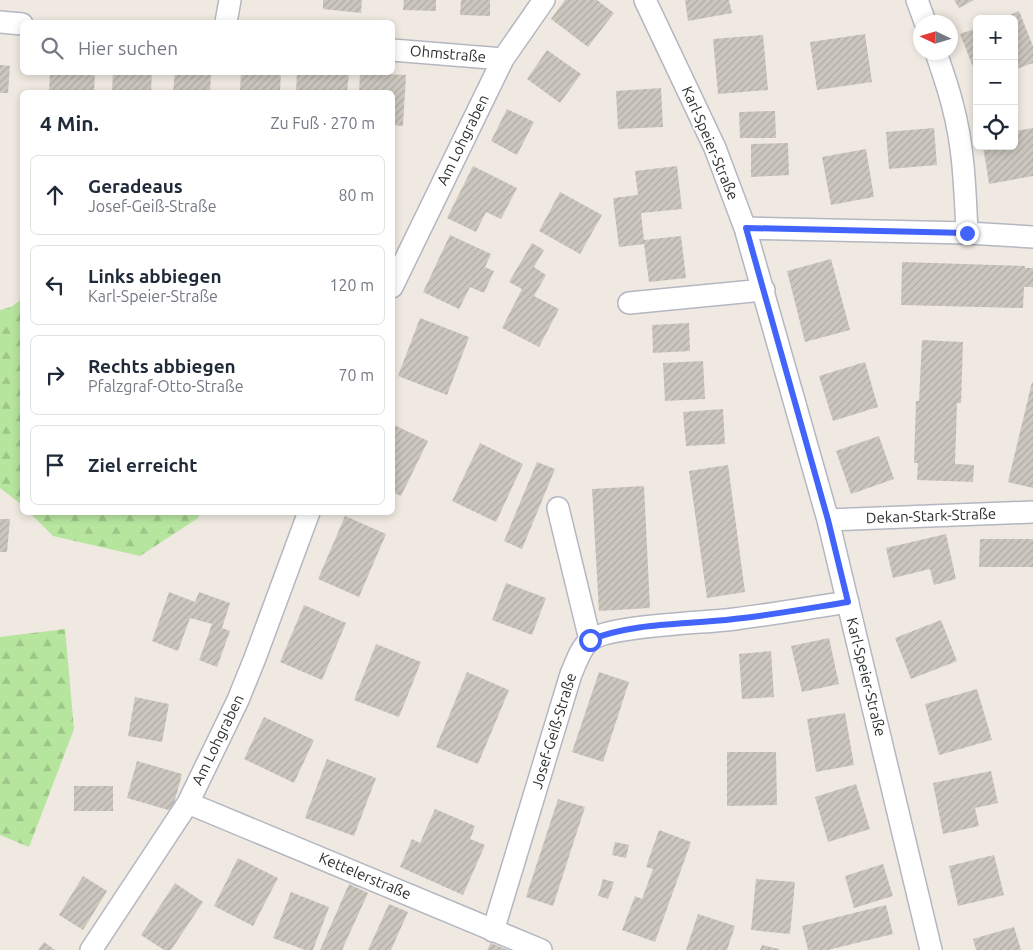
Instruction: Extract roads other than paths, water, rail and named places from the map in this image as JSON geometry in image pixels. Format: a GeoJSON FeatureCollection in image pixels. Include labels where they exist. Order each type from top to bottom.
{"type":"FeatureCollection","features":[{"type":"Feature","properties":{"kind":"street"},"geometry":{"type":"LineString","coordinates":[[226,20],[230,0]]}},
{"type":"Feature","properties":{"kind":"street","name":"Am Lohgraben"},"geometry":{"type":"LineString","coordinates":[[395,281],[503,58],[544,0]]}},
{"type":"Feature","properties":{"kind":"street","name":"Karl-Speier-Straße"},"geometry":{"type":"LineString","coordinates":[[645,0],[715,148],[746,228],[828,520],[931,950]]}},
{"type":"Feature","properties":{"kind":"street"},"geometry":{"type":"LineString","coordinates":[[917,0],[922,15]]}},
{"type":"Feature","properties":{"kind":"street"},"geometry":{"type":"LineString","coordinates":[[0,22],[20,24]]}},
{"type":"Feature","properties":{"kind":"street","name":"Ohmstraße"},"geometry":{"type":"LineString","coordinates":[[395,50],[503,58]]}},
{"type":"Feature","properties":{"kind":"street"},"geometry":{"type":"LineString","coordinates":[[939,60],[954,108],[960,144],[967,233]]}},
{"type":"Feature","properties":{"kind":"street"},"geometry":{"type":"LineString","coordinates":[[746,228],[967,233],[1033,238]]}},
{"type":"Feature","properties":{"kind":"street"},"geometry":{"type":"LineString","coordinates":[[629,303],[764,290]]}},
{"type":"Feature","properties":{"kind":"street"},"geometry":{"type":"LineString","coordinates":[[558,508],[590,640],[608,633],[632,629],[734,619],[848,602]]}},
{"type":"Feature","properties":{"kind":"street","name":"Dekan-Stark-Straße"},"geometry":{"type":"LineString","coordinates":[[828,520],[1033,512]]}},
{"type":"Feature","properties":{"kind":"street","name":"Am Lohgraben"},"geometry":{"type":"LineString","coordinates":[[91,950],[188,803],[238,700],[308,515]]}},
{"type":"Feature","properties":{"kind":"street","name":"Josef-Geiß-Straße"},"geometry":{"type":"LineString","coordinates":[[493,931],[571,674],[578,657],[590,640]]}},
{"type":"Feature","properties":{"kind":"street","name":"Kettelerstraße"},"geometry":{"type":"LineString","coordinates":[[188,803],[541,950]]}}]}
